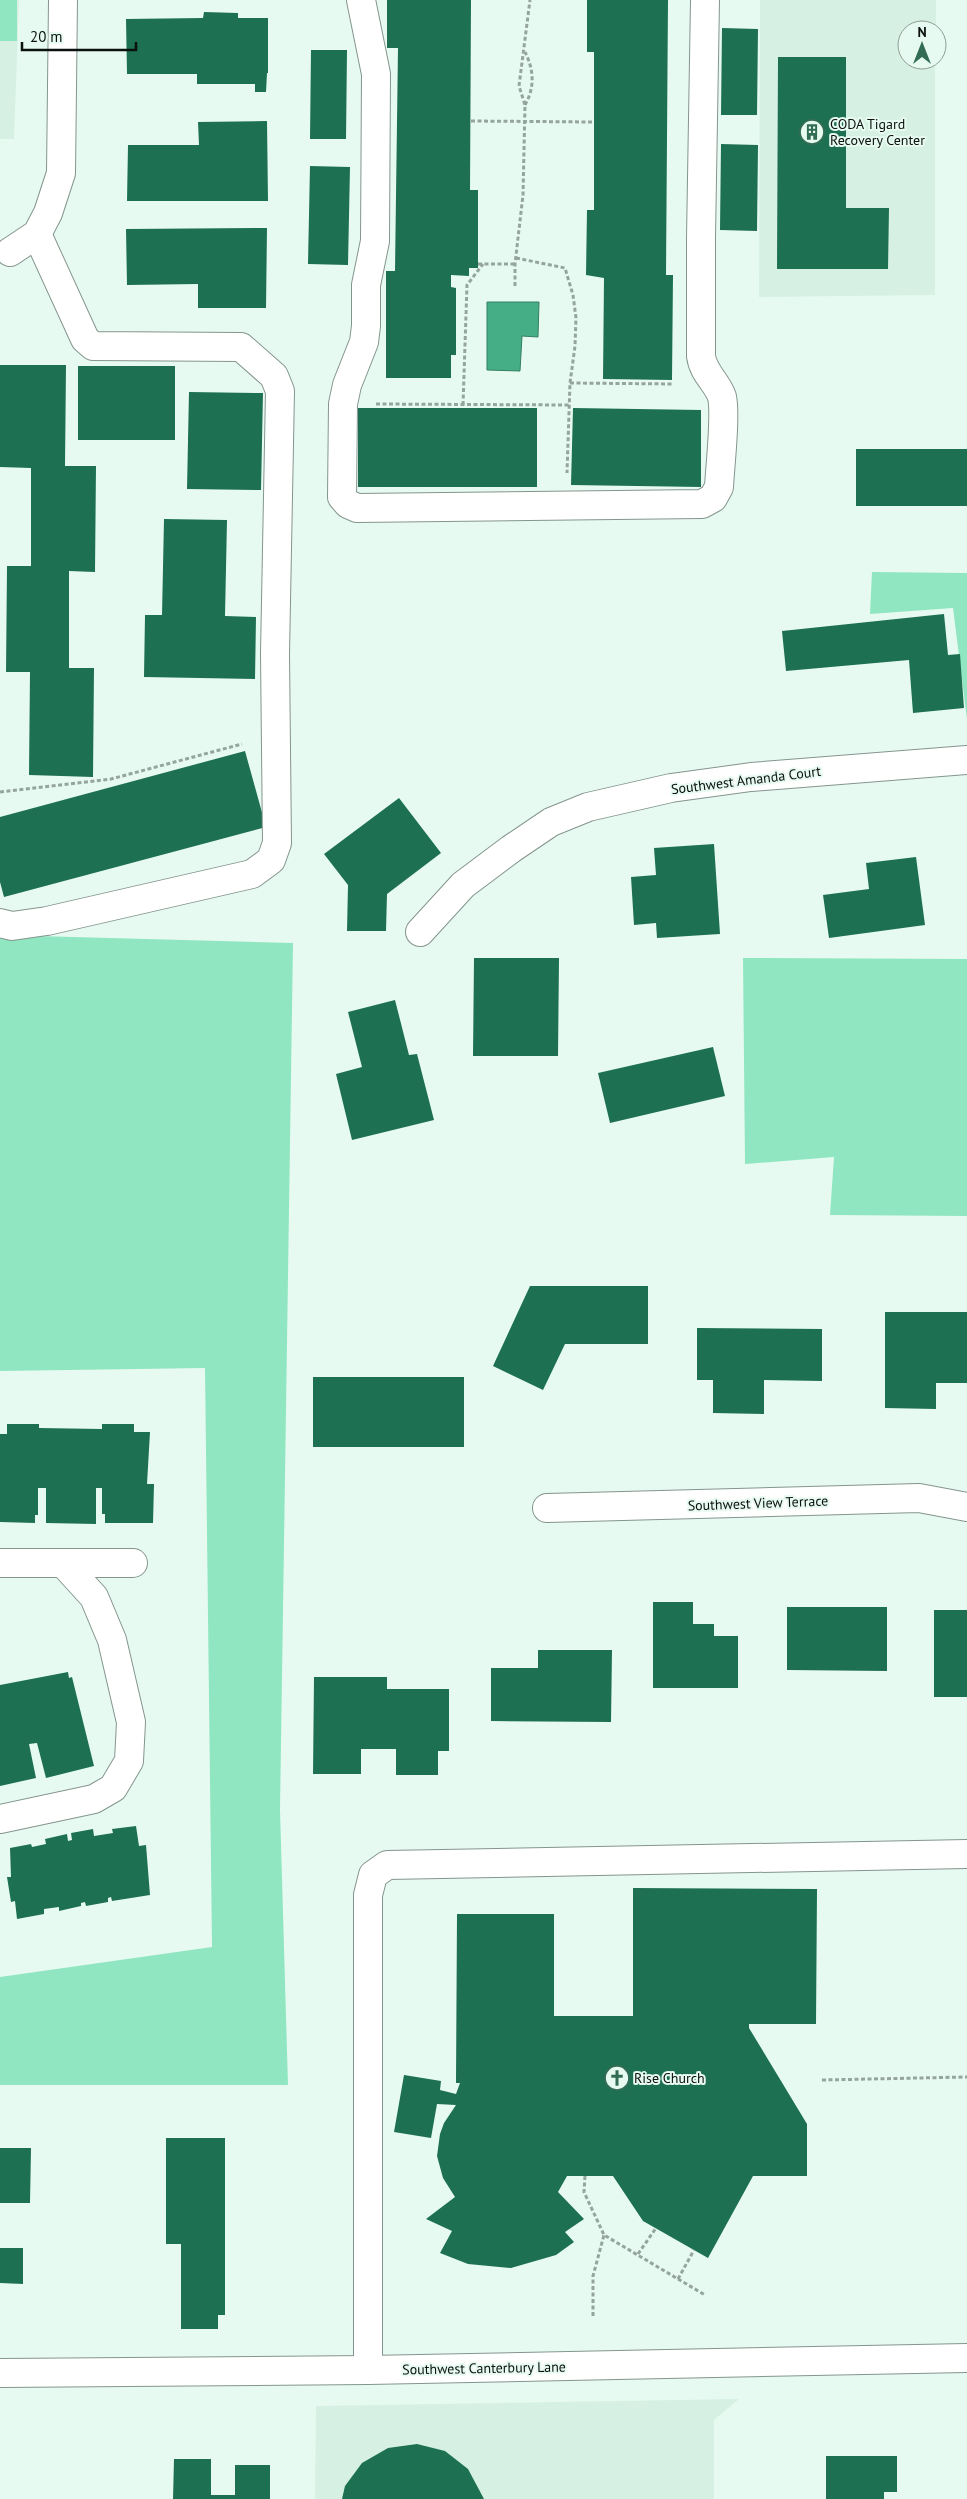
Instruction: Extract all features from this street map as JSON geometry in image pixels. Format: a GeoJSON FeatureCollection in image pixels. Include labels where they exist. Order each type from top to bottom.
{"type":"FeatureCollection","features":[{"type":"Feature","properties":{"kind":"street"},"geometry":{"type":"LineString","coordinates":[[10,252],[37,234],[48,213],[61,173],[64,0]]}},
{"type":"Feature","properties":{"kind":"street"},"geometry":{"type":"LineString","coordinates":[[361,0],[376,74],[375,241],[366,284],[364,342],[347,385],[343,404],[342,497],[348,504],[357,508],[702,504],[713,498],[719,487],[723,405],[722,398],[702,366],[701,356],[705,0]]}},
{"type":"Feature","properties":{"kind":"street"},"geometry":{"type":"LineString","coordinates":[[0,923],[12,926],[47,921],[252,874],[271,860],[277,843],[275,654],[280,391],[274,376],[240,348],[92,346],[85,339],[37,234]]}},
{"type":"Feature","properties":{"kind":"street","name":"Southwest Amanda Court"},"geometry":{"type":"LineString","coordinates":[[420,932],[464,885],[511,849],[551,822],[588,808],[671,788],[751,777],[967,760]]}},
{"type":"Feature","properties":{"kind":"street","name":"Southwest View Terrace"},"geometry":{"type":"LineString","coordinates":[[547,1508],[919,1498],[967,1507]]}},
{"type":"Feature","properties":{"kind":"street"},"geometry":{"type":"LineString","coordinates":[[0,1563],[133,1563]]}},
{"type":"Feature","properties":{"kind":"street"},"geometry":{"type":"LineString","coordinates":[[0,1819],[94,1799],[113,1788],[129,1761],[131,1722],[112,1640],[94,1597],[63,1563]]}},
{"type":"Feature","properties":{"kind":"street"},"geometry":{"type":"LineString","coordinates":[[368,2370],[368,1895],[373,1875],[387,1865],[967,1854]]}},
{"type":"Feature","properties":{"kind":"street","name":"Southwest Canterbury Lane"},"geometry":{"type":"LineString","coordinates":[[0,2373],[368,2370],[967,2358]]}},
{"type":"Feature","properties":{"kind":"path"},"geometry":{"type":"LineString","coordinates":[[515,286],[515,264],[523,195],[525,122],[525,104],[519,86],[525,51],[530,0]]}},
{"type":"Feature","properties":{"kind":"path"},"geometry":{"type":"LineString","coordinates":[[525,51],[533,72],[531,94],[525,104]]}},
{"type":"Feature","properties":{"kind":"path"},"geometry":{"type":"LineString","coordinates":[[471,121],[594,122]]}},
{"type":"Feature","properties":{"kind":"path"},"geometry":{"type":"LineString","coordinates":[[516,258],[565,268],[573,295],[576,318],[575,346],[570,383],[565,506]]}},
{"type":"Feature","properties":{"kind":"path"},"geometry":{"type":"LineString","coordinates":[[478,264],[515,264]]}},
{"type":"Feature","properties":{"kind":"path"},"geometry":{"type":"LineString","coordinates":[[463,405],[467,285],[483,264]]}},
{"type":"Feature","properties":{"kind":"path"},"geometry":{"type":"LineString","coordinates":[[570,383],[714,384]]}},
{"type":"Feature","properties":{"kind":"path"},"geometry":{"type":"LineString","coordinates":[[343,404],[569,405]]}},
{"type":"Feature","properties":{"kind":"path"},"geometry":{"type":"LineString","coordinates":[[0,792],[111,778],[276,736]]}},
{"type":"Feature","properties":{"kind":"path"},"geometry":{"type":"LineString","coordinates":[[822,2080],[967,2077]]}},
{"type":"Feature","properties":{"kind":"path"},"geometry":{"type":"LineString","coordinates":[[585,2176],[584,2192],[604,2235],[705,2295]]}},
{"type":"Feature","properties":{"kind":"path"},"geometry":{"type":"LineString","coordinates":[[638,2254],[656,2228]]}},
{"type":"Feature","properties":{"kind":"path"},"geometry":{"type":"LineString","coordinates":[[593,2316],[593,2276],[604,2235]]}},
{"type":"Feature","properties":{"kind":"path"},"geometry":{"type":"LineString","coordinates":[[678,2279],[694,2250]]}},
{"type":"Feature","properties":{"kind":"shaded area"},"geometry":{"type":"Polygon","coordinates":[[[0,0],[19,0],[14,139],[0,139],[0,0]]]}},
{"type":"Feature","properties":{"kind":"shaded area"},"geometry":{"type":"Polygon","coordinates":[[[0,0],[17,0],[17,41],[0,41],[0,0]]]}},
{"type":"Feature","properties":{"kind":"shaded area"},"geometry":{"type":"Polygon","coordinates":[[[760,0],[936,0],[936,20],[897,20],[897,70],[935,70],[935,295],[759,297],[760,0]]]}},
{"type":"Feature","properties":{"kind":"shaded area"},"geometry":{"type":"Polygon","coordinates":[[[487,302],[539,302],[538,337],[522,336],[520,371],[487,370],[487,302]]]}},
{"type":"Feature","properties":{"kind":"shaded area"},"geometry":{"type":"Polygon","coordinates":[[[872,572],[967,573],[967,719],[953,608],[870,614],[872,572]]]}},
{"type":"Feature","properties":{"kind":"shaded area"},"geometry":{"type":"Polygon","coordinates":[[[0,935],[293,943],[280,1810],[288,2085],[0,2085],[0,1977],[212,1947],[205,1368],[0,1371],[0,935]]]}},
{"type":"Feature","properties":{"kind":"shaded area"},"geometry":{"type":"Polygon","coordinates":[[[743,958],[967,959],[967,1216],[830,1215],[834,1157],[745,1164],[743,958]]]}},
{"type":"Feature","properties":{"kind":"shaded area"},"geometry":{"type":"Polygon","coordinates":[[[739,2399],[714,2420],[714,2499],[315,2499],[316,2406],[739,2399]]]}},
{"type":"Feature","properties":{"kind":"building"},"geometry":{"type":"Polygon","coordinates":[[[387,0],[471,0],[470,190],[478,190],[478,268],[469,268],[469,276],[451,275],[451,287],[456,288],[456,355],[451,355],[451,378],[386,378],[386,271],[395,271],[398,48],[387,48],[387,0]]]}},
{"type":"Feature","properties":{"kind":"building"},"geometry":{"type":"Polygon","coordinates":[[[587,0],[668,0],[666,275],[673,275],[672,380],[603,379],[604,278],[586,275],[587,210],[594,210],[594,52],[587,52],[587,0]]]}},
{"type":"Feature","properties":{"kind":"building"},"geometry":{"type":"Polygon","coordinates":[[[204,12],[238,13],[238,18],[268,18],[266,92],[255,92],[255,84],[197,84],[197,74],[127,74],[126,19],[203,18],[204,12]]]}},
{"type":"Feature","properties":{"kind":"building"},"geometry":{"type":"Polygon","coordinates":[[[722,28],[758,29],[757,115],[721,115],[722,28]]]}},
{"type":"Feature","properties":{"kind":"building"},"geometry":{"type":"Polygon","coordinates":[[[311,50],[347,50],[346,139],[310,139],[311,50]]]}},
{"type":"Feature","properties":{"kind":"building","name":"CODA Tigard Recovery Center"},"geometry":{"type":"Polygon","coordinates":[[[778,57],[846,57],[846,208],[889,208],[888,269],[777,269],[778,57]]]}},
{"type":"Feature","properties":{"kind":"building"},"geometry":{"type":"Polygon","coordinates":[[[267,121],[268,201],[127,201],[128,145],[199,145],[198,122],[267,121]]]}},
{"type":"Feature","properties":{"kind":"building"},"geometry":{"type":"Polygon","coordinates":[[[721,144],[758,145],[757,231],[720,230],[721,144]]]}},
{"type":"Feature","properties":{"kind":"building"},"geometry":{"type":"Polygon","coordinates":[[[310,166],[350,167],[348,265],[308,264],[310,166]]]}},
{"type":"Feature","properties":{"kind":"building"},"geometry":{"type":"Polygon","coordinates":[[[267,228],[266,308],[198,308],[198,284],[127,285],[126,229],[267,228]]]}},
{"type":"Feature","properties":{"kind":"building"},"geometry":{"type":"Polygon","coordinates":[[[0,365],[66,365],[65,466],[96,466],[95,572],[69,571],[69,668],[94,668],[93,777],[29,775],[30,672],[6,672],[7,566],[31,566],[31,468],[0,467],[0,365]]]}},
{"type":"Feature","properties":{"kind":"building"},"geometry":{"type":"Polygon","coordinates":[[[78,366],[175,366],[175,440],[78,440],[78,366]]]}},
{"type":"Feature","properties":{"kind":"building"},"geometry":{"type":"Polygon","coordinates":[[[189,392],[263,393],[261,490],[187,489],[189,392]]]}},
{"type":"Feature","properties":{"kind":"building"},"geometry":{"type":"Polygon","coordinates":[[[358,408],[537,408],[537,487],[358,487],[358,408]]]}},
{"type":"Feature","properties":{"kind":"building"},"geometry":{"type":"Polygon","coordinates":[[[573,408],[701,410],[701,487],[571,485],[573,408]]]}},
{"type":"Feature","properties":{"kind":"building"},"geometry":{"type":"Polygon","coordinates":[[[856,449],[967,449],[967,506],[856,506],[856,449]]]}},
{"type":"Feature","properties":{"kind":"building"},"geometry":{"type":"Polygon","coordinates":[[[164,519],[227,520],[225,616],[256,617],[255,679],[144,677],[145,615],[162,615],[164,519]]]}},
{"type":"Feature","properties":{"kind":"building"},"geometry":{"type":"Polygon","coordinates":[[[944,614],[948,655],[960,654],[964,708],[913,713],[909,660],[786,671],[782,631],[944,614]]]}},
{"type":"Feature","properties":{"kind":"building"},"geometry":{"type":"Polygon","coordinates":[[[245,751],[266,827],[4,897],[0,882],[0,817],[245,751]]]}},
{"type":"Feature","properties":{"kind":"building"},"geometry":{"type":"Polygon","coordinates":[[[399,798],[441,853],[387,894],[386,931],[347,931],[348,885],[324,854],[399,798]]]}},
{"type":"Feature","properties":{"kind":"building"},"geometry":{"type":"Polygon","coordinates":[[[714,844],[720,934],[657,938],[656,923],[634,925],[631,877],[656,875],[654,848],[714,844]]]}},
{"type":"Feature","properties":{"kind":"building"},"geometry":{"type":"Polygon","coordinates":[[[916,857],[925,925],[829,938],[823,895],[869,889],[866,863],[916,857]]]}},
{"type":"Feature","properties":{"kind":"building"},"geometry":{"type":"Polygon","coordinates":[[[474,958],[559,958],[558,1056],[473,1056],[474,958]]]}},
{"type":"Feature","properties":{"kind":"building"},"geometry":{"type":"Polygon","coordinates":[[[395,1000],[409,1055],[417,1054],[434,1120],[352,1140],[336,1074],[362,1067],[348,1012],[395,1000]]]}},
{"type":"Feature","properties":{"kind":"building"},"geometry":{"type":"Polygon","coordinates":[[[713,1047],[725,1096],[610,1123],[598,1073],[713,1047]]]}},
{"type":"Feature","properties":{"kind":"building"},"geometry":{"type":"Polygon","coordinates":[[[530,1286],[648,1286],[648,1344],[565,1344],[543,1390],[493,1366],[530,1286]]]}},
{"type":"Feature","properties":{"kind":"building"},"geometry":{"type":"Polygon","coordinates":[[[885,1312],[967,1312],[967,1383],[936,1383],[936,1409],[885,1408],[885,1312]]]}},
{"type":"Feature","properties":{"kind":"building"},"geometry":{"type":"Polygon","coordinates":[[[697,1328],[822,1329],[822,1381],[764,1380],[764,1414],[713,1413],[713,1380],[697,1380],[697,1328]]]}},
{"type":"Feature","properties":{"kind":"building"},"geometry":{"type":"Polygon","coordinates":[[[313,1377],[464,1377],[464,1447],[313,1447],[313,1377]]]}},
{"type":"Feature","properties":{"kind":"building"},"geometry":{"type":"Polygon","coordinates":[[[7,1424],[39,1424],[39,1428],[102,1429],[102,1424],[134,1424],[134,1432],[150,1432],[147,1484],[154,1484],[153,1523],[105,1523],[105,1514],[102,1514],[102,1488],[96,1488],[96,1524],[46,1523],[46,1488],[38,1488],[38,1515],[35,1515],[35,1523],[0,1522],[0,1434],[7,1434],[7,1424]]]}},
{"type":"Feature","properties":{"kind":"building"},"geometry":{"type":"Polygon","coordinates":[[[653,1602],[693,1602],[693,1624],[714,1624],[714,1636],[738,1636],[738,1688],[653,1688],[653,1602]]]}},
{"type":"Feature","properties":{"kind":"building"},"geometry":{"type":"Polygon","coordinates":[[[787,1607],[887,1607],[887,1671],[787,1670],[787,1607]]]}},
{"type":"Feature","properties":{"kind":"building"},"geometry":{"type":"Polygon","coordinates":[[[934,1610],[967,1610],[967,1697],[934,1697],[934,1610]]]}},
{"type":"Feature","properties":{"kind":"building"},"geometry":{"type":"Polygon","coordinates":[[[538,1650],[612,1650],[611,1722],[491,1721],[491,1668],[538,1668],[538,1650]]]}},
{"type":"Feature","properties":{"kind":"building"},"geometry":{"type":"Polygon","coordinates":[[[68,1672],[69,1678],[72,1677],[94,1766],[46,1778],[37,1743],[29,1744],[36,1778],[0,1786],[0,1685],[68,1672]]]}},
{"type":"Feature","properties":{"kind":"building"},"geometry":{"type":"Polygon","coordinates":[[[314,1677],[387,1677],[387,1689],[449,1689],[449,1751],[438,1751],[438,1775],[396,1775],[396,1749],[361,1749],[361,1774],[313,1774],[314,1677]]]}},
{"type":"Feature","properties":{"kind":"building"},"geometry":{"type":"Polygon","coordinates":[[[136,1826],[139,1846],[146,1845],[150,1895],[112,1901],[111,1897],[108,1898],[108,1902],[86,1906],[85,1902],[81,1903],[81,1906],[59,1911],[59,1907],[44,1909],[44,1914],[17,1919],[15,1901],[11,1902],[7,1877],[11,1877],[10,1848],[31,1844],[32,1847],[46,1844],[45,1839],[67,1834],[68,1841],[72,1840],[71,1833],[93,1829],[94,1836],[113,1833],[112,1829],[136,1826]]]}},
{"type":"Feature","properties":{"kind":"building","name":"Rise Church"},"geometry":{"type":"Polygon","coordinates":[[[633,1888],[817,1889],[816,2024],[749,2024],[749,2028],[807,2124],[807,2176],[753,2176],[708,2258],[643,2221],[613,2176],[567,2176],[558,2192],[584,2219],[565,2232],[574,2242],[556,2255],[511,2268],[468,2264],[440,2253],[452,2231],[426,2219],[455,2197],[443,2178],[437,2156],[440,2134],[444,2123],[456,2105],[437,2104],[431,2138],[394,2132],[404,2075],[441,2081],[440,2090],[456,2094],[460,2083],[456,2083],[457,1914],[554,1914],[554,2016],[633,2016],[633,1888]]]}},
{"type":"Feature","properties":{"kind":"building"},"geometry":{"type":"Polygon","coordinates":[[[166,2138],[225,2138],[225,2315],[218,2315],[218,2329],[181,2329],[181,2244],[166,2244],[166,2138]]]}},
{"type":"Feature","properties":{"kind":"building"},"geometry":{"type":"Polygon","coordinates":[[[0,2148],[31,2148],[30,2203],[0,2203],[0,2148]]]}},
{"type":"Feature","properties":{"kind":"building"},"geometry":{"type":"Polygon","coordinates":[[[0,2248],[23,2248],[23,2284],[0,2283],[0,2248]]]}},
{"type":"Feature","properties":{"kind":"building"},"geometry":{"type":"Polygon","coordinates":[[[417,2444],[445,2451],[468,2469],[484,2499],[342,2499],[345,2486],[362,2463],[388,2448],[417,2444]]]}},
{"type":"Feature","properties":{"kind":"building"},"geometry":{"type":"Polygon","coordinates":[[[826,2456],[897,2456],[897,2492],[884,2492],[884,2499],[826,2499],[826,2456]]]}},
{"type":"Feature","properties":{"kind":"building"},"geometry":{"type":"Polygon","coordinates":[[[174,2459],[211,2459],[211,2495],[235,2495],[235,2465],[270,2465],[270,2499],[173,2499],[174,2459]]]}},
{"type":"Feature","properties":{"kind":"place","name":"CODA Tigard Recovery Center"},"geometry":{"type":"Point","coordinates":[812,132]}},
{"type":"Feature","properties":{"kind":"place","name":"Rise Church"},"geometry":{"type":"Point","coordinates":[617,2078]}}]}
